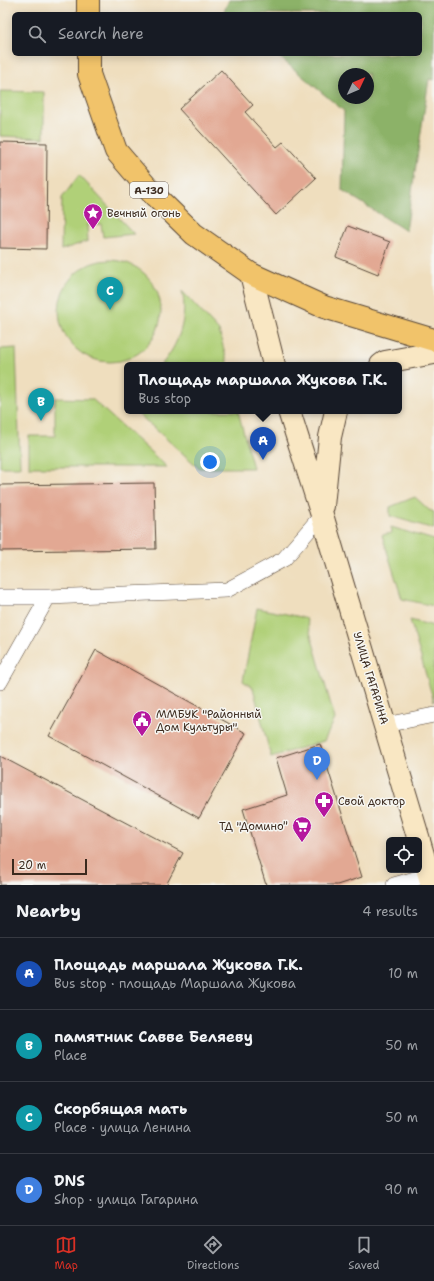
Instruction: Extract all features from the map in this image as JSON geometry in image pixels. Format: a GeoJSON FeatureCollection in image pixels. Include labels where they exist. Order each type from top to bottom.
{"type":"FeatureCollection","features":[{"type":"Feature","properties":{"kind":"main road"},"geometry":{"type":"LineString","coordinates":[[88,0],[88,12]]}},
{"type":"Feature","properties":{"kind":"main road","name":"А-130"},"geometry":{"type":"LineString","coordinates":[[89,56],[89,74],[116,151],[152,193],[194,234],[251,274],[324,307],[434,340]]}},
{"type":"Feature","properties":{"kind":"main road"},"geometry":{"type":"LineString","coordinates":[[251,274],[273,362]]}},
{"type":"Feature","properties":{"kind":"main road"},"geometry":{"type":"LineString","coordinates":[[385,362],[434,352]]}},
{"type":"Feature","properties":{"kind":"main road","name":"УЛИЦА ГАГАРИНА"},"geometry":{"type":"LineString","coordinates":[[290,414],[418,837]]}},
{"type":"Feature","properties":{"kind":"main road"},"geometry":{"type":"LineString","coordinates":[[322,516],[330,437],[335,414]]}},
{"type":"Feature","properties":{"kind":"main road","name":"УЛИЦА ГАГАРИНА"},"geometry":{"type":"LineString","coordinates":[[422,852],[430,880]]}},
{"type":"Feature","properties":{"kind":"lane"},"geometry":{"type":"LineString","coordinates":[[0,598],[227,590],[284,559],[322,516]]}},
{"type":"Feature","properties":{"kind":"lane"},"geometry":{"type":"LineString","coordinates":[[0,682],[48,597]]}},
{"type":"Feature","properties":{"kind":"lane"},"geometry":{"type":"LineString","coordinates":[[385,725],[434,715]]}},
{"type":"Feature","properties":{"kind":"lane"},"geometry":{"type":"LineString","coordinates":[[394,885],[430,880]]}},
{"type":"Feature","properties":{"kind":"green space"},"geometry":{"type":"Polygon","coordinates":[[[229,0],[434,0],[434,80],[429,79],[406,231],[342,190],[344,111],[278,56],[422,56],[422,12],[224,12],[229,0]]]}},
{"type":"Feature","properties":{"kind":"green space"},"geometry":{"type":"Polygon","coordinates":[[[0,91],[44,92],[44,138],[0,136],[0,91]]]}},
{"type":"Feature","properties":{"kind":"green space"},"geometry":{"type":"Polygon","coordinates":[[[79,175],[134,234],[103,237],[101,224],[87,225],[88,241],[61,250],[62,198],[79,175]]]}},
{"type":"Feature","properties":{"kind":"green space"},"geometry":{"type":"Polygon","coordinates":[[[110,260],[129,264],[146,275],[157,292],[161,311],[157,330],[146,347],[129,358],[110,362],[91,358],[74,347],[63,330],[59,311],[63,292],[74,275],[91,264],[110,260]]]}},
{"type":"Feature","properties":{"kind":"green space"},"geometry":{"type":"Polygon","coordinates":[[[182,291],[219,331],[227,362],[163,362],[173,349],[177,340],[183,321],[184,301],[182,291]]]}},
{"type":"Feature","properties":{"kind":"green space"},"geometry":{"type":"Polygon","coordinates":[[[16,348],[20,467],[0,467],[0,349],[16,348]]]}},
{"type":"Feature","properties":{"kind":"green space"},"geometry":{"type":"Polygon","coordinates":[[[55,398],[92,399],[167,467],[29,467],[29,436],[55,436],[55,398]]]}},
{"type":"Feature","properties":{"kind":"green space"},"geometry":{"type":"Polygon","coordinates":[[[138,414],[239,414],[253,468],[199,468],[138,414]]]}},
{"type":"Feature","properties":{"kind":"green space"},"geometry":{"type":"Polygon","coordinates":[[[415,497],[429,510],[434,512],[434,529],[390,516],[390,507],[415,497]]]}},
{"type":"Feature","properties":{"kind":"green space"},"geometry":{"type":"Polygon","coordinates":[[[391,527],[434,540],[434,606],[402,599],[382,535],[392,533],[391,527]]]}},
{"type":"Feature","properties":{"kind":"green space"},"geometry":{"type":"Polygon","coordinates":[[[257,608],[306,618],[335,719],[324,741],[271,757],[253,688],[243,681],[257,608]]]}},
{"type":"Feature","properties":{"kind":"green space"},"geometry":{"type":"Polygon","coordinates":[[[410,620],[434,626],[434,702],[410,620]]]}},
{"type":"Feature","properties":{"kind":"building"},"geometry":{"type":"Polygon","coordinates":[[[221,70],[253,105],[245,112],[277,147],[283,142],[316,178],[276,215],[179,109],[221,70]]]}},
{"type":"Feature","properties":{"kind":"building"},"geometry":{"type":"Polygon","coordinates":[[[0,142],[47,143],[46,249],[0,248],[0,142]]]}},
{"type":"Feature","properties":{"kind":"building"},"geometry":{"type":"Polygon","coordinates":[[[348,226],[390,242],[378,274],[336,257],[348,226]]]}},
{"type":"Feature","properties":{"kind":"building"},"geometry":{"type":"Polygon","coordinates":[[[154,483],[156,549],[0,551],[0,485],[154,483]]]}},
{"type":"Feature","properties":{"kind":"building"},"geometry":{"type":"Polygon","coordinates":[[[96,650],[246,733],[199,818],[49,736],[96,650]]]}},
{"type":"Feature","properties":{"kind":"building","name":"ТД \"Домино\""},"geometry":{"type":"Polygon","coordinates":[[[320,744],[362,877],[337,885],[266,885],[243,809],[287,795],[276,758],[320,744]]]}},
{"type":"Feature","properties":{"kind":"building"},"geometry":{"type":"Polygon","coordinates":[[[0,756],[183,853],[166,885],[0,885],[0,756]]]}},
{"type":"Feature","properties":{"kind":"place","name":"Вечный огонь"},"geometry":{"type":"Point","coordinates":[93,230]}},
{"type":"Feature","properties":{"kind":"place","name":"Скорбящая мать"},"geometry":{"type":"Point","coordinates":[110,310]}},
{"type":"Feature","properties":{"kind":"place","name":"памятник Савве Беляеву"},"geometry":{"type":"Point","coordinates":[41,421]}},
{"type":"Feature","properties":{"kind":"place","name":"Площадь маршала Жукова Г.К."},"geometry":{"type":"Point","coordinates":[263,460]}},
{"type":"Feature","properties":{"kind":"place","name":"ММБУК \"Районный Дом Культуры\""},"geometry":{"type":"Point","coordinates":[142,737]}},
{"type":"Feature","properties":{"kind":"place","name":"DNS"},"geometry":{"type":"Point","coordinates":[317,780]}},
{"type":"Feature","properties":{"kind":"place","name":"Свой доктор"},"geometry":{"type":"Point","coordinates":[324,818]}},
{"type":"Feature","properties":{"kind":"place","name":"ТД \"Домино\""},"geometry":{"type":"Point","coordinates":[302,843]}}]}
